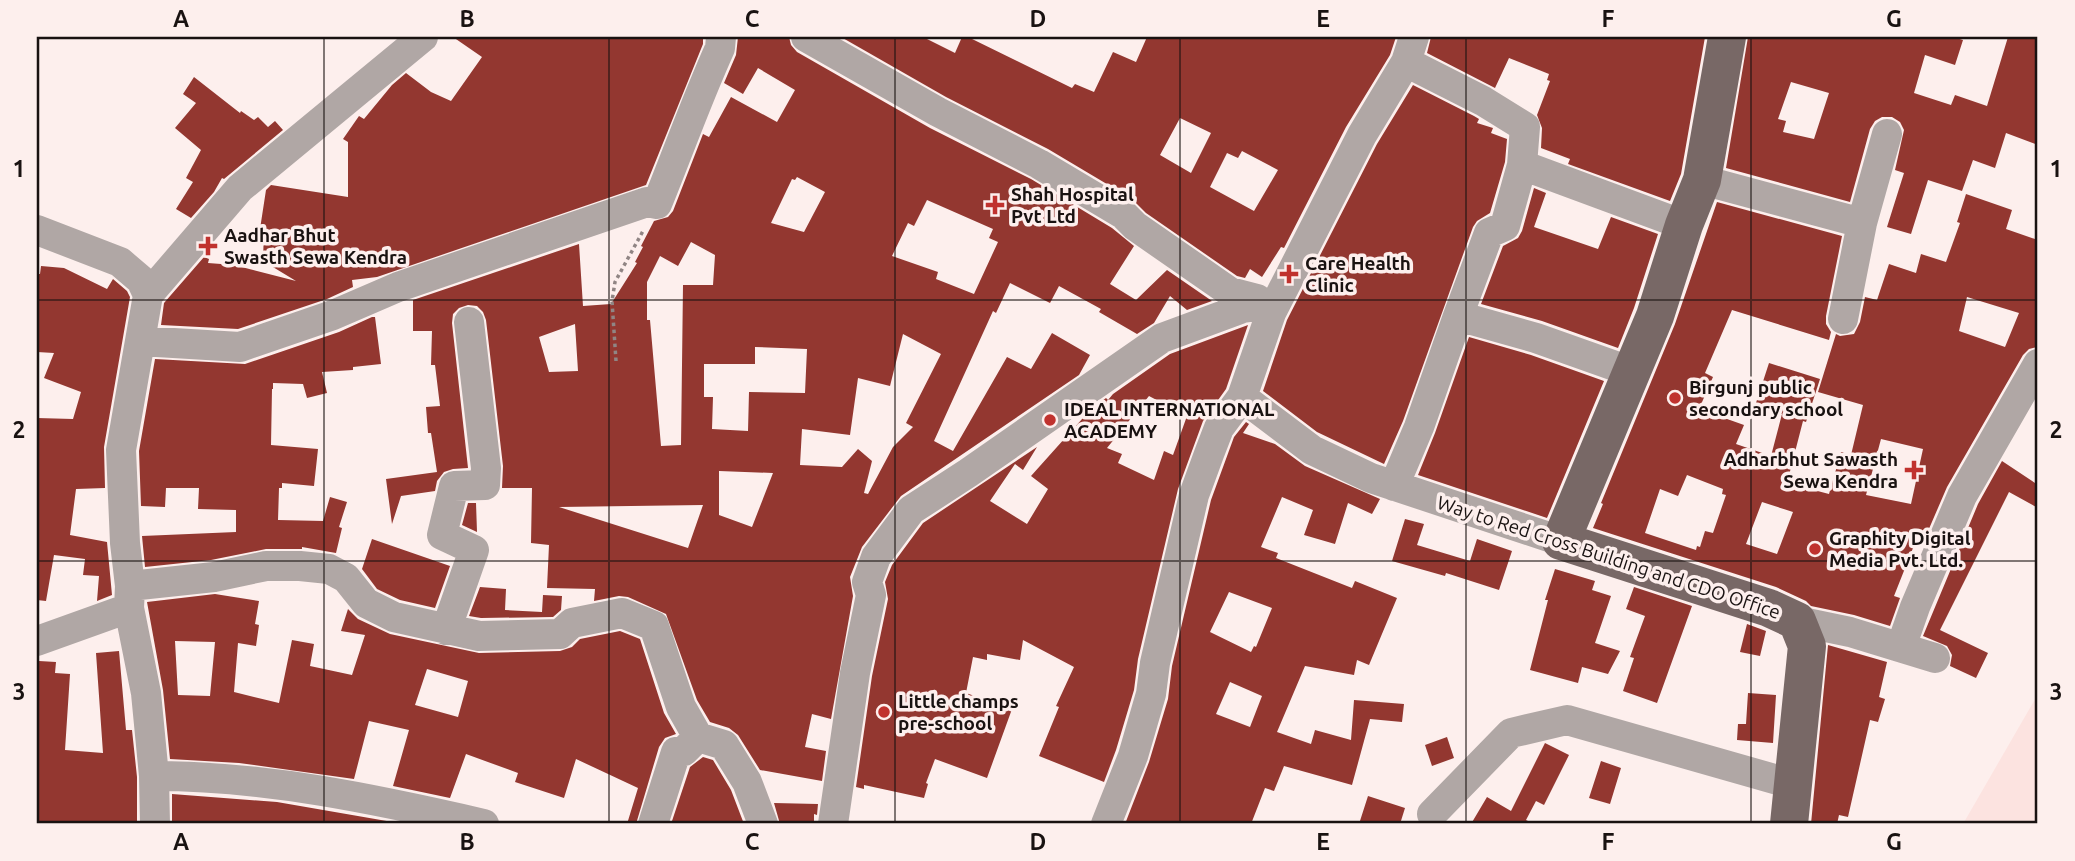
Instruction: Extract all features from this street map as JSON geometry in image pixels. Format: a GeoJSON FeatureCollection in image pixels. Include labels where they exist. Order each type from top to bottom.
{"type":"FeatureCollection","features":[{"type":"Feature","properties":{"kind":"main road"},"geometry":{"type":"LineString","coordinates":[[1560,541],[1655,316],[1684,225],[1702,180],[1727,37]]}},
{"type":"Feature","properties":{"kind":"main road","name":"Way to Red Cross Building and CDO Office"},"geometry":{"type":"LineString","coordinates":[[1560,541],[1769,608],[1797,621],[1807,646],[1789,824]]}},
{"type":"Feature","properties":{"kind":"street"},"geometry":{"type":"LineString","coordinates":[[155,824],[154,776],[146,693],[129,597],[121,450],[148,295],[240,188],[422,37]]}},
{"type":"Feature","properties":{"kind":"street"},"geometry":{"type":"LineString","coordinates":[[140,341],[240,346],[333,315],[398,287],[503,251],[647,202],[657,204],[690,115],[720,48],[721,37]]}},
{"type":"Feature","properties":{"kind":"street"},"geometry":{"type":"LineString","coordinates":[[806,37],[938,112],[1040,164],[1123,215],[1230,292],[1257,299],[1268,309]]}},
{"type":"Feature","properties":{"kind":"street"},"geometry":{"type":"LineString","coordinates":[[1106,824],[1133,756],[1151,694],[1155,663],[1194,495],[1219,428],[1242,397],[1268,309],[1410,49],[1525,127],[1522,165],[1504,226],[1489,233],[1419,427],[1394,486]]}},
{"type":"Feature","properties":{"kind":"street"},"geometry":{"type":"LineString","coordinates":[[1843,319],[1863,223],[1887,134]]}},
{"type":"Feature","properties":{"kind":"street"},"geometry":{"type":"LineString","coordinates":[[1522,165],[1684,225]]}},
{"type":"Feature","properties":{"kind":"street"},"geometry":{"type":"LineString","coordinates":[[1702,180],[1863,223]]}},
{"type":"Feature","properties":{"kind":"street"},"geometry":{"type":"LineString","coordinates":[[37,230],[120,262],[141,281],[148,295]]}},
{"type":"Feature","properties":{"kind":"street"},"geometry":{"type":"LineString","coordinates":[[833,824],[855,673],[871,595],[867,582],[876,557],[911,510],[1162,338],[1243,308],[1268,309]]}},
{"type":"Feature","properties":{"kind":"street"},"geometry":{"type":"LineString","coordinates":[[1458,317],[1547,342],[1632,372]]}},
{"type":"Feature","properties":{"kind":"street"},"geometry":{"type":"LineString","coordinates":[[446,630],[474,550],[442,535],[454,486],[485,485],[486,468],[469,322]]}},
{"type":"Feature","properties":{"kind":"street"},"geometry":{"type":"LineString","coordinates":[[1901,647],[1962,496],[2038,364]]}},
{"type":"Feature","properties":{"kind":"street","name":"Way to Red Cross Building and CDO Office"},"geometry":{"type":"LineString","coordinates":[[1242,397],[1312,450],[1394,486],[1560,541]]}},
{"type":"Feature","properties":{"kind":"street"},"geometry":{"type":"LineString","coordinates":[[37,641],[129,597],[266,566],[329,569],[346,578],[366,603],[394,617],[479,636],[561,634],[572,623],[622,613],[654,626],[681,707],[698,737],[724,745],[747,782],[763,824]]}},
{"type":"Feature","properties":{"kind":"street"},"geometry":{"type":"LineString","coordinates":[[1797,621],[1850,632],[1936,657]]}},
{"type":"Feature","properties":{"kind":"street"},"geometry":{"type":"LineString","coordinates":[[1432,814],[1511,733],[1567,720],[1792,783]]}},
{"type":"Feature","properties":{"kind":"street"},"geometry":{"type":"LineString","coordinates":[[653,824],[676,752],[684,751],[698,737]]}},
{"type":"Feature","properties":{"kind":"street"},"geometry":{"type":"LineString","coordinates":[[154,776],[211,776],[260,782],[366,798],[484,824]]}},
{"type":"Feature","properties":{"kind":"path"},"geometry":{"type":"LineString","coordinates":[[616,361],[612,301],[615,282],[657,204]]}},
{"type":"Feature","properties":{"kind":"shaded area"},"geometry":{"type":"Polygon","coordinates":[[[2038,694],[2038,824],[1963,824],[2038,694]]]}},
{"type":"Feature","properties":{"kind":"building"},"geometry":{"type":"Polygon","coordinates":[[[453,37],[703,37],[703,44],[646,185],[377,277],[352,280],[353,287],[327,299],[238,329],[161,325],[164,303],[204,257],[209,259],[208,263],[234,265],[296,281],[263,261],[264,229],[260,229],[266,190],[271,185],[348,197],[348,142],[343,139],[359,116],[364,119],[392,85],[406,73],[431,92],[451,101],[482,57],[453,37]]]}},
{"type":"Feature","properties":{"kind":"building"},"geometry":{"type":"Polygon","coordinates":[[[738,37],[789,37],[797,52],[930,128],[1031,179],[1112,228],[1134,246],[1110,284],[1136,300],[1167,270],[1212,301],[1187,310],[1170,296],[1154,323],[1137,334],[1099,312],[1101,309],[1059,286],[1050,303],[1010,283],[996,313],[993,311],[934,441],[953,451],[1007,357],[1031,369],[1052,333],[1090,355],[1079,375],[901,496],[862,547],[850,577],[853,596],[831,719],[812,714],[805,747],[826,751],[822,781],[760,770],[738,735],[729,728],[710,722],[697,700],[666,614],[628,597],[594,601],[595,589],[547,588],[549,545],[531,543],[532,488],[502,488],[503,466],[486,320],[477,306],[459,308],[453,314],[452,323],[468,468],[444,472],[437,481],[435,491],[401,496],[392,524],[386,479],[437,472],[431,433],[428,433],[426,407],[440,406],[435,365],[431,365],[432,331],[413,331],[413,300],[579,244],[583,306],[611,304],[637,263],[635,262],[643,247],[641,246],[654,221],[668,217],[673,211],[703,134],[709,137],[731,97],[777,122],[795,90],[758,68],[743,94],[724,83],[736,55],[738,37]],[[797,177],[792,179],[771,223],[804,232],[825,192],[797,177]],[[927,200],[914,226],[908,223],[892,256],[938,272],[936,279],[974,294],[998,242],[989,238],[993,229],[927,200]],[[691,242],[678,266],[660,256],[647,282],[647,320],[650,320],[661,446],[681,445],[683,285],[713,285],[715,255],[691,242]],[[575,324],[539,337],[549,372],[578,371],[575,324]],[[903,334],[890,386],[858,378],[850,435],[802,429],[800,465],[842,467],[858,449],[872,461],[864,493],[868,494],[893,447],[913,427],[906,423],[941,354],[903,334]],[[755,347],[755,364],[704,364],[704,397],[713,397],[712,429],[748,431],[749,392],[805,393],[807,349],[755,347]],[[719,471],[719,515],[752,527],[773,473],[719,471]],[[703,505],[559,507],[688,548],[703,505]]]}},
{"type":"Feature","properties":{"kind":"building"},"geometry":{"type":"Polygon","coordinates":[[[841,37],[923,37],[955,53],[962,37],[968,37],[1072,88],[1075,84],[1094,92],[1113,52],[1136,62],[1147,37],[1396,37],[1390,55],[1346,127],[1284,248],[1281,247],[1262,277],[1250,269],[1245,278],[1237,276],[1146,213],[1132,199],[1048,149],[946,97],[841,37]],[[1180,118],[1160,155],[1191,173],[1211,133],[1180,118]],[[1242,151],[1238,158],[1227,153],[1210,187],[1254,211],[1278,170],[1242,151]]]}},
{"type":"Feature","properties":{"kind":"building"},"geometry":{"type":"Polygon","coordinates":[[[1431,37],[1705,37],[1681,174],[1670,201],[1568,164],[1570,159],[1541,148],[1542,128],[1537,115],[1550,81],[1547,80],[1549,74],[1509,58],[1495,88],[1427,53],[1431,37]]]}},
{"type":"Feature","properties":{"kind":"building"},"geometry":{"type":"Polygon","coordinates":[[[1748,37],[1953,37],[1963,40],[1955,65],[1925,55],[1914,93],[1951,105],[1955,95],[1987,106],[2008,37],[2038,37],[2038,145],[2006,133],[1995,168],[1973,160],[1962,191],[1928,180],[1911,234],[1887,227],[1904,173],[1895,170],[1904,130],[1900,122],[1892,117],[1882,117],[1875,121],[1870,129],[1850,202],[1726,168],[1748,37]],[[1791,82],[1778,119],[1786,121],[1783,132],[1814,139],[1829,93],[1791,82]]]}},
{"type":"Feature","properties":{"kind":"building"},"geometry":{"type":"Polygon","coordinates":[[[194,77],[240,113],[241,111],[254,120],[258,117],[268,127],[275,121],[283,130],[222,178],[214,192],[191,218],[176,209],[193,182],[186,178],[201,150],[175,128],[196,103],[183,94],[194,77]]]}},
{"type":"Feature","properties":{"kind":"building"},"geometry":{"type":"Polygon","coordinates":[[[1413,85],[1474,116],[1479,119],[1477,123],[1493,128],[1491,133],[1507,139],[1505,162],[1490,213],[1473,227],[1403,421],[1384,464],[1317,432],[1263,391],[1287,320],[1377,144],[1413,85]]]}},
{"type":"Feature","properties":{"kind":"building"},"geometry":{"type":"Polygon","coordinates":[[[1534,188],[1546,193],[1534,227],[1598,249],[1611,217],[1658,234],[1618,348],[1542,321],[1481,304],[1503,246],[1518,238],[1522,231],[1534,188]]]}},
{"type":"Feature","properties":{"kind":"building"},"geometry":{"type":"Polygon","coordinates":[[[1966,194],[2012,210],[2006,229],[2038,240],[2038,343],[2037,347],[2029,349],[2023,355],[1947,487],[1922,545],[1915,543],[1894,596],[1900,598],[1890,626],[1811,606],[1776,587],[1593,528],[1675,324],[1717,202],[1842,236],[1826,316],[1826,324],[1831,332],[1829,340],[1732,310],[1705,373],[1713,377],[1699,409],[1744,425],[1736,444],[1771,456],[1782,414],[1755,406],[1769,363],[1820,379],[1806,422],[1803,421],[1787,483],[1829,494],[1841,452],[1851,455],[1863,405],[1818,392],[1836,334],[1854,334],[1860,322],[1865,297],[1877,300],[1889,264],[1916,273],[1921,254],[1946,262],[1960,223],[1957,222],[1966,194]],[[1967,297],[1959,331],[2005,347],[2019,313],[1967,297]],[[1881,439],[1866,495],[1911,504],[1923,449],[1881,439]],[[1687,475],[1678,496],[1660,489],[1645,533],[1696,550],[1697,546],[1700,547],[1705,531],[1713,533],[1726,495],[1722,494],[1723,489],[1687,475]],[[1762,502],[1746,544],[1777,554],[1793,512],[1762,502]]]}},
{"type":"Feature","properties":{"kind":"building"},"geometry":{"type":"Polygon","coordinates":[[[41,266],[64,268],[107,289],[113,279],[130,297],[104,447],[105,488],[76,489],[70,535],[107,542],[112,595],[97,601],[99,576],[83,575],[85,559],[54,555],[46,601],[37,600],[37,418],[73,419],[81,392],[44,378],[54,353],[37,352],[37,274],[40,274],[41,266]]]}},
{"type":"Feature","properties":{"kind":"building"},"geometry":{"type":"Polygon","coordinates":[[[375,317],[381,364],[353,367],[353,370],[322,372],[327,393],[307,398],[303,384],[273,383],[272,389],[271,445],[318,449],[314,486],[282,483],[282,488],[279,488],[278,520],[323,521],[330,497],[347,502],[339,527],[342,528],[336,553],[302,547],[266,549],[211,560],[145,567],[142,536],[236,532],[236,510],[198,509],[199,488],[166,488],[165,507],[141,506],[139,451],[155,359],[245,364],[339,332],[375,317]]]}},
{"type":"Feature","properties":{"kind":"building"},"geometry":{"type":"Polygon","coordinates":[[[1248,325],[1226,389],[1203,421],[1178,489],[1138,659],[1134,690],[1104,782],[1039,756],[1059,707],[1056,706],[1074,667],[1023,640],[1020,660],[987,654],[987,660],[973,657],[966,693],[1012,709],[987,778],[935,759],[926,783],[928,784],[924,798],[864,785],[864,789],[856,787],[872,676],[888,599],[885,582],[892,565],[923,523],[1037,447],[1023,470],[1015,464],[990,501],[1027,524],[1048,489],[1031,476],[1091,409],[1106,398],[1108,400],[1170,354],[1248,325]],[[1149,396],[1107,448],[1122,454],[1118,463],[1154,480],[1164,451],[1173,455],[1187,416],[1149,396]]]}},
{"type":"Feature","properties":{"kind":"building"},"geometry":{"type":"Polygon","coordinates":[[[1469,337],[1604,381],[1547,518],[1418,475],[1469,337]]]}},
{"type":"Feature","properties":{"kind":"building"},"geometry":{"type":"Polygon","coordinates":[[[1246,422],[1249,424],[1243,433],[1275,444],[1305,466],[1380,499],[1372,514],[1348,503],[1335,544],[1304,535],[1313,510],[1282,497],[1261,547],[1278,553],[1276,558],[1352,588],[1355,581],[1397,598],[1369,665],[1357,660],[1354,675],[1305,666],[1277,732],[1311,744],[1315,730],[1351,740],[1354,700],[1404,704],[1402,722],[1370,719],[1352,785],[1284,766],[1274,791],[1265,788],[1251,824],[1125,824],[1149,762],[1168,699],[1172,666],[1211,500],[1234,437],[1246,422]],[[1229,592],[1210,632],[1251,652],[1254,646],[1256,647],[1272,608],[1229,592]],[[1230,682],[1216,714],[1250,727],[1262,696],[1230,682]]]}},
{"type":"Feature","properties":{"kind":"building"},"geometry":{"type":"Polygon","coordinates":[[[2002,461],[2038,485],[2038,508],[2009,492],[1940,630],[1988,653],[1976,678],[1950,666],[1952,655],[1947,646],[1923,636],[1978,504],[2002,461]]]}},
{"type":"Feature","properties":{"kind":"building"},"geometry":{"type":"Polygon","coordinates":[[[468,503],[476,503],[477,532],[462,525],[468,503]]]}},
{"type":"Feature","properties":{"kind":"building"},"geometry":{"type":"Polygon","coordinates":[[[1405,519],[1424,524],[1417,545],[1470,561],[1477,539],[1512,551],[1499,590],[1446,573],[1445,576],[1392,561],[1405,519]]]}},
{"type":"Feature","properties":{"kind":"building"},"geometry":{"type":"Polygon","coordinates":[[[372,539],[450,566],[435,608],[400,600],[377,589],[362,569],[372,539]]]}},
{"type":"Feature","properties":{"kind":"building"},"geometry":{"type":"Polygon","coordinates":[[[1555,569],[1595,581],[1592,590],[1611,596],[1595,643],[1620,651],[1608,674],[1582,667],[1578,683],[1530,670],[1548,600],[1545,600],[1555,569]]]}},
{"type":"Feature","properties":{"kind":"building"},"geometry":{"type":"Polygon","coordinates":[[[480,587],[506,589],[505,610],[542,612],[543,595],[562,596],[561,610],[553,617],[469,616],[480,587]]]}},
{"type":"Feature","properties":{"kind":"building"},"geometry":{"type":"Polygon","coordinates":[[[1634,587],[1692,606],[1657,703],[1623,691],[1634,658],[1630,657],[1645,616],[1626,609],[1634,587]]]}},
{"type":"Feature","properties":{"kind":"building"},"geometry":{"type":"Polygon","coordinates":[[[215,594],[259,601],[255,624],[259,625],[256,646],[238,643],[234,692],[279,703],[292,640],[314,644],[310,666],[352,675],[365,635],[341,631],[348,609],[358,619],[390,634],[479,653],[560,651],[572,647],[580,639],[620,631],[640,639],[664,713],[676,734],[665,738],[659,747],[636,824],[627,824],[638,788],[576,759],[564,798],[515,782],[518,773],[466,754],[450,798],[393,786],[409,730],[369,721],[354,779],[239,763],[170,759],[163,690],[147,602],[215,594]],[[175,641],[178,695],[210,696],[215,642],[175,641]],[[427,669],[415,705],[458,717],[468,681],[427,669]]]}},
{"type":"Feature","properties":{"kind":"building"},"geometry":{"type":"Polygon","coordinates":[[[1747,624],[1766,631],[1760,656],[1740,652],[1747,624]]]}},
{"type":"Feature","properties":{"kind":"building"},"geometry":{"type":"Polygon","coordinates":[[[1828,645],[1887,662],[1879,697],[1885,699],[1878,722],[1870,720],[1848,817],[1839,815],[1837,824],[1811,824],[1828,645]]]}},
{"type":"Feature","properties":{"kind":"building"},"geometry":{"type":"Polygon","coordinates":[[[119,651],[126,730],[132,730],[137,777],[137,824],[37,824],[39,661],[56,662],[55,673],[70,674],[65,750],[103,753],[96,653],[119,651]]]}},
{"type":"Feature","properties":{"kind":"building"},"geometry":{"type":"Polygon","coordinates":[[[1748,693],[1776,695],[1773,743],[1737,740],[1738,724],[1746,724],[1748,693]]]}},
{"type":"Feature","properties":{"kind":"building"},"geometry":{"type":"Polygon","coordinates":[[[1447,737],[1454,758],[1432,766],[1425,745],[1447,737]]]}},
{"type":"Feature","properties":{"kind":"building"},"geometry":{"type":"Polygon","coordinates":[[[1545,743],[1569,755],[1544,805],[1536,801],[1526,820],[1534,824],[1471,824],[1487,797],[1511,811],[1545,743]]]}},
{"type":"Feature","properties":{"kind":"building"},"geometry":{"type":"Polygon","coordinates":[[[703,757],[713,760],[731,790],[744,824],[671,824],[690,767],[703,757]]]}},
{"type":"Feature","properties":{"kind":"building"},"geometry":{"type":"Polygon","coordinates":[[[1601,761],[1621,768],[1610,804],[1589,798],[1601,761]]]}},
{"type":"Feature","properties":{"kind":"building"},"geometry":{"type":"Polygon","coordinates":[[[172,794],[277,802],[404,824],[172,824],[172,794]]]}},
{"type":"Feature","properties":{"kind":"building"},"geometry":{"type":"Polygon","coordinates":[[[1368,796],[1405,808],[1400,824],[1359,824],[1368,796]]]}},
{"type":"Feature","properties":{"kind":"building"},"geometry":{"type":"Polygon","coordinates":[[[774,803],[818,804],[814,824],[780,824],[774,803]]]}},
{"type":"Feature","properties":{"kind":"place","name":"Shah Hospital Pvt Ltd"},"geometry":{"type":"Point","coordinates":[995,205]}},
{"type":"Feature","properties":{"kind":"place","name":"Aadhar Bhut Swasth Sewa Kendra"},"geometry":{"type":"Point","coordinates":[208,246]}},
{"type":"Feature","properties":{"kind":"place","name":"Care Health Clinic"},"geometry":{"type":"Point","coordinates":[1289,274]}},
{"type":"Feature","properties":{"kind":"place","name":"Birgunj public secondary school"},"geometry":{"type":"Point","coordinates":[1675,398]}},
{"type":"Feature","properties":{"kind":"place","name":"IDEAL INTERNATIONAL ACADEMY"},"geometry":{"type":"Point","coordinates":[1050,420]}},
{"type":"Feature","properties":{"kind":"place","name":"Adharbhut Sawasth Sewa Kendra"},"geometry":{"type":"Point","coordinates":[1914,470]}},
{"type":"Feature","properties":{"kind":"place","name":"Graphity Digital Media Pvt. Ltd."},"geometry":{"type":"Point","coordinates":[1815,549]}},
{"type":"Feature","properties":{"kind":"place","name":"Little champs pre-school"},"geometry":{"type":"Point","coordinates":[884,712]}}]}
